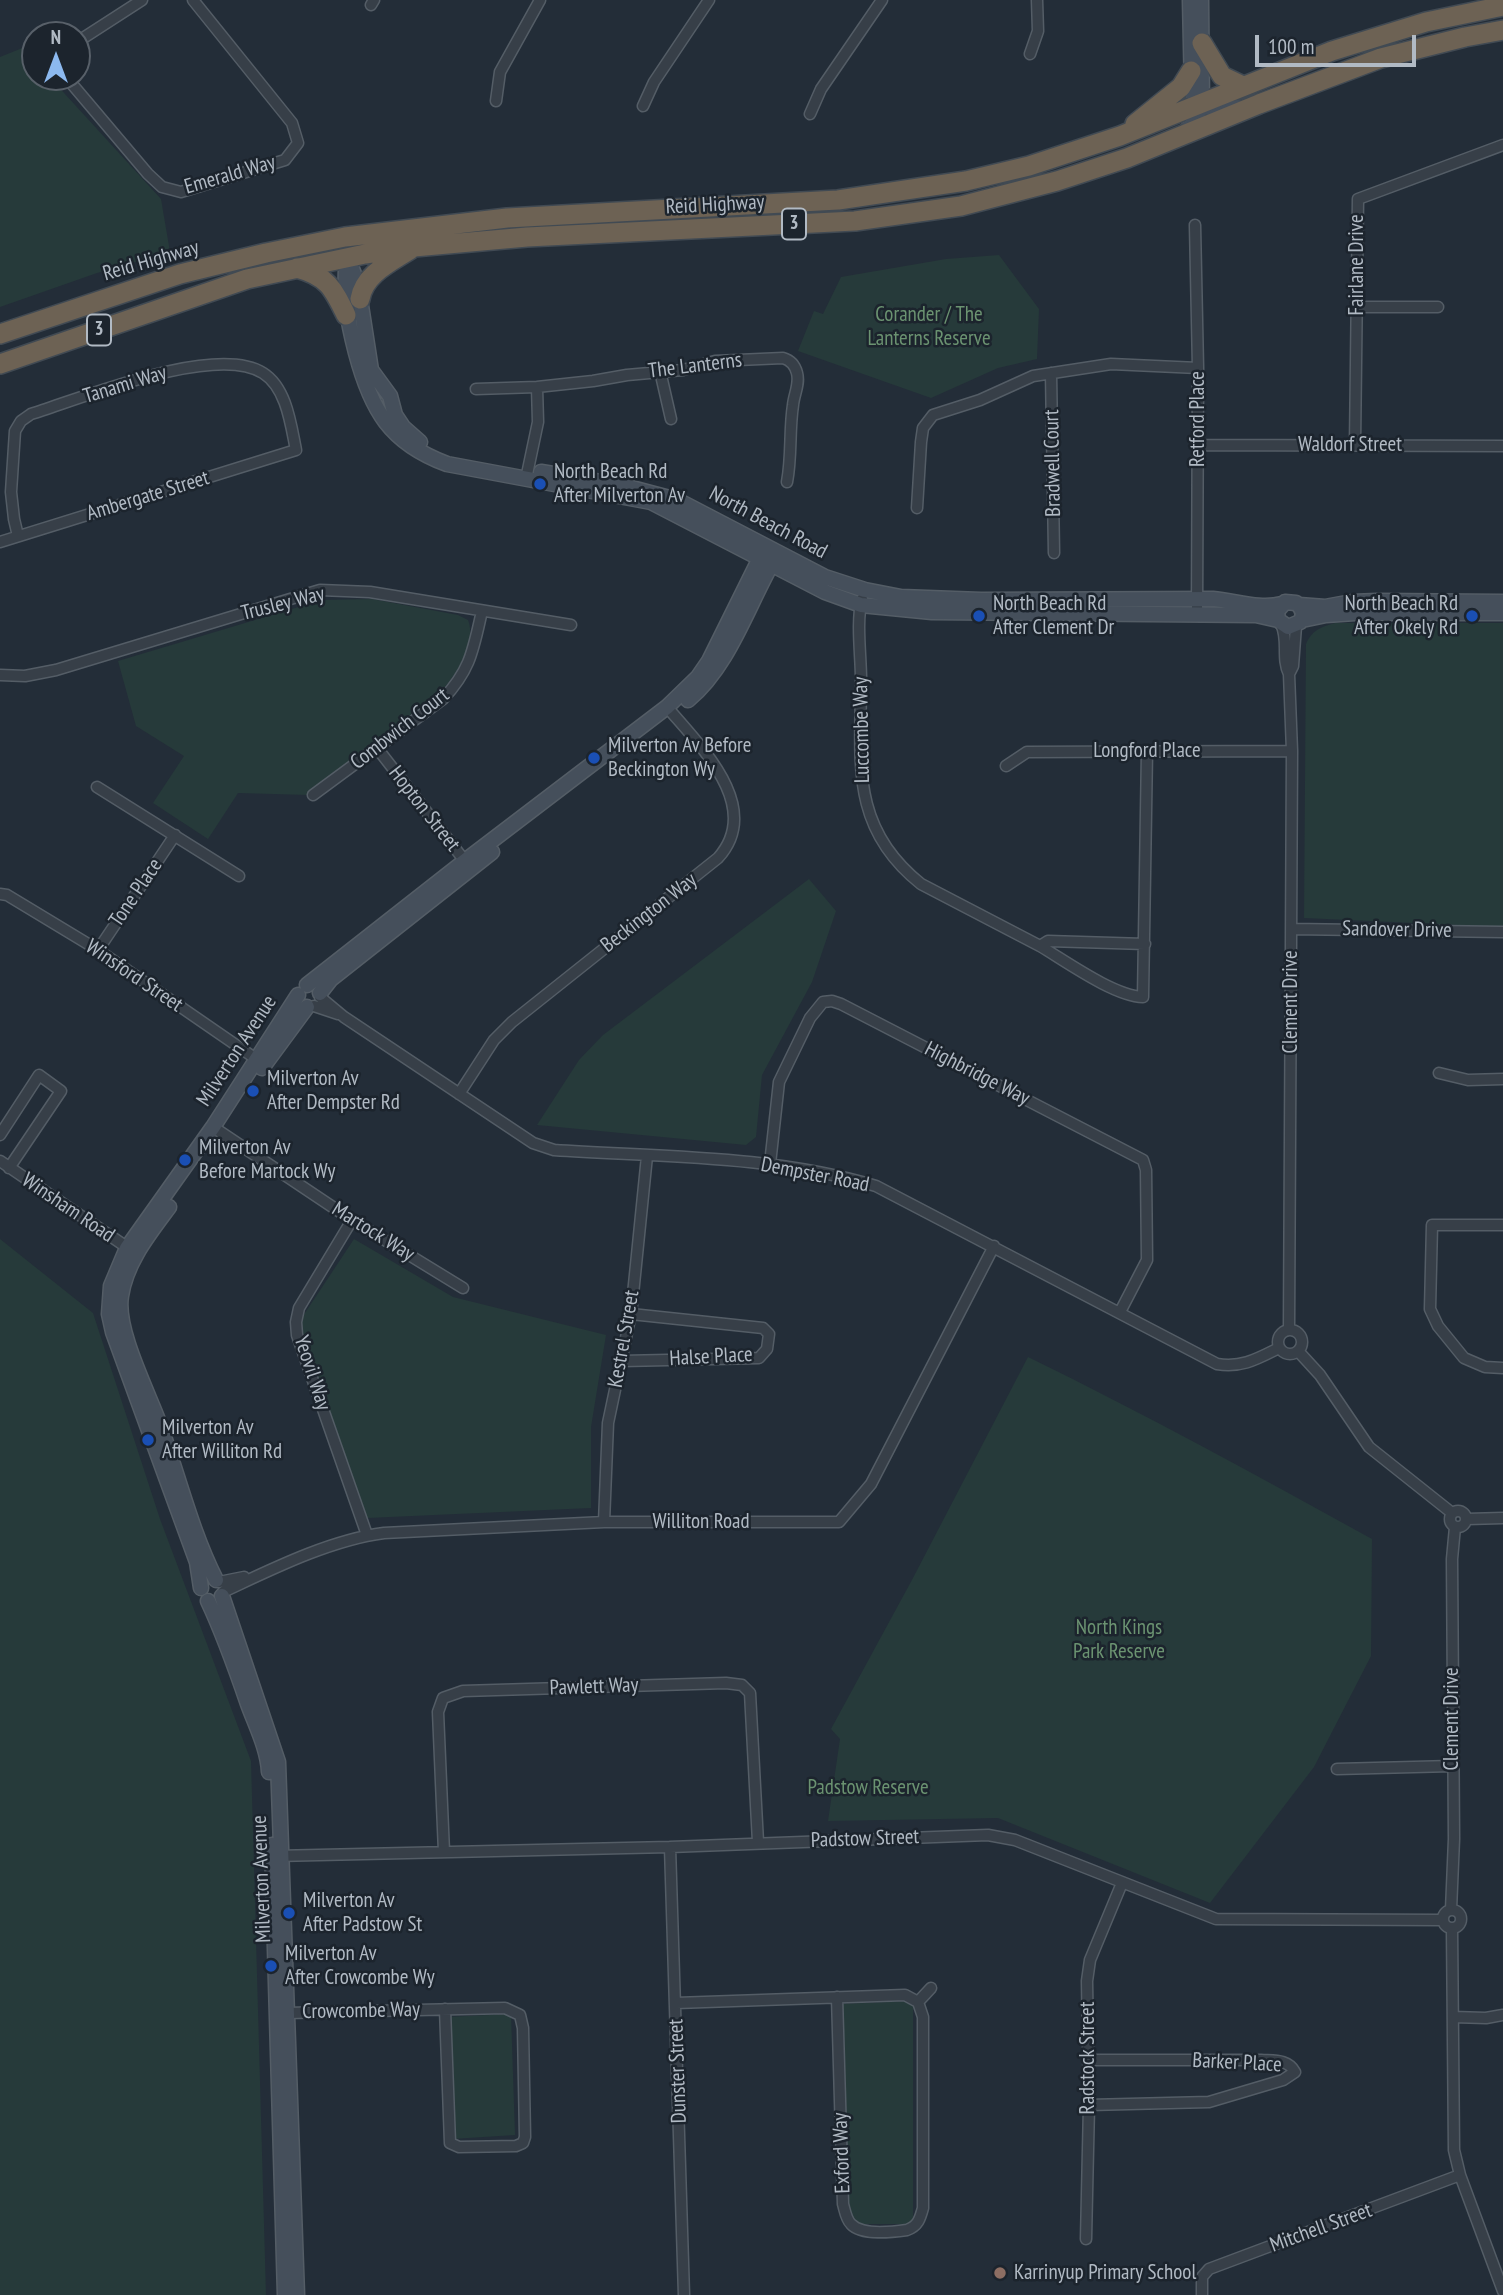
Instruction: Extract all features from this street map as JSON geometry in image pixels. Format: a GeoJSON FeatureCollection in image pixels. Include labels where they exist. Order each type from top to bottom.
{"type":"FeatureCollection","features":[{"type":"Feature","properties":{"kind":"highway","name":"Reid Highway"},"geometry":{"type":"LineString","coordinates":[[0,334],[169,278],[266,253],[396,230],[507,218],[813,202],[940,187],[1000,173],[1120,136],[1199,99],[1242,86],[1332,51],[1426,22],[1503,6]]}},
{"type":"Feature","properties":{"kind":"highway","name":"Reid Highway"},"geometry":{"type":"LineString","coordinates":[[0,364],[247,279],[347,258],[414,247],[527,237],[855,221],[961,206],[1057,181],[1127,158],[1381,58],[1503,30]]}},
{"type":"Feature","properties":{"kind":"highway"},"geometry":{"type":"LineString","coordinates":[[1202,43],[1218,72],[1242,86]]}},
{"type":"Feature","properties":{"kind":"highway"},"geometry":{"type":"LineString","coordinates":[[1120,136],[1181,87],[1191,71]]}},
{"type":"Feature","properties":{"kind":"highway"},"geometry":{"type":"LineString","coordinates":[[266,253],[327,253],[347,258],[396,230]]}},
{"type":"Feature","properties":{"kind":"highway"},"geometry":{"type":"LineString","coordinates":[[360,299],[364,285],[372,276],[414,247]]}},
{"type":"Feature","properties":{"kind":"highway"},"geometry":{"type":"LineString","coordinates":[[296,268],[321,276],[331,286],[346,315]]}},
{"type":"Feature","properties":{"kind":"street"},"geometry":{"type":"LineString","coordinates":[[91,33],[142,0]]}},
{"type":"Feature","properties":{"kind":"street","name":"Emerald Way"},"geometry":{"type":"LineString","coordinates":[[78,91],[162,187],[181,192],[285,160],[298,143],[292,123],[193,0]]}},
{"type":"Feature","properties":{"kind":"street"},"geometry":{"type":"LineString","coordinates":[[496,101],[500,72],[540,0]]}},
{"type":"Feature","properties":{"kind":"street"},"geometry":{"type":"LineString","coordinates":[[643,106],[654,82],[709,0]]}},
{"type":"Feature","properties":{"kind":"street"},"geometry":{"type":"LineString","coordinates":[[810,114],[821,89],[881,0]]}},
{"type":"Feature","properties":{"kind":"street"},"geometry":{"type":"LineString","coordinates":[[1030,54],[1038,31],[1037,0]]}},
{"type":"Feature","properties":{"kind":"street"},"geometry":{"type":"LineString","coordinates":[[1190,0],[1191,71],[1199,99],[1210,109],[1220,110],[1259,104]]}},
{"type":"Feature","properties":{"kind":"street"},"geometry":{"type":"LineString","coordinates":[[1179,137],[1197,118],[1202,43],[1201,0]]}},
{"type":"Feature","properties":{"kind":"street","name":"Fairlane Drive"},"geometry":{"type":"LineString","coordinates":[[1355,445],[1358,199],[1503,145]]}},
{"type":"Feature","properties":{"kind":"street","name":"Retford Place"},"geometry":{"type":"LineString","coordinates":[[1195,225],[1198,368],[1197,606]]}},
{"type":"Feature","properties":{"kind":"street","name":"North Beach Road"},"geometry":{"type":"LineString","coordinates":[[347,258],[360,299],[371,370],[390,396],[396,415],[409,433],[427,446],[449,455],[651,502],[768,556],[865,590],[901,597],[981,600],[1175,601],[1256,615],[1280,622]]}},
{"type":"Feature","properties":{"kind":"street","name":"North Beach Road"},"geometry":{"type":"LineString","coordinates":[[347,258],[344,286],[346,315],[370,398],[383,420],[419,452],[447,464],[527,474]]}},
{"type":"Feature","properties":{"kind":"street"},"geometry":{"type":"LineString","coordinates":[[1357,307],[1438,307]]}},
{"type":"Feature","properties":{"kind":"street","name":"The Lanterns"},"geometry":{"type":"LineString","coordinates":[[476,390],[537,387],[683,370],[715,361],[765,357],[790,360],[797,372],[798,386],[793,405],[791,460],[787,482]]}},
{"type":"Feature","properties":{"kind":"street","name":"Tanami Way"},"geometry":{"type":"LineString","coordinates":[[19,536],[11,492],[15,431],[21,421],[30,414],[174,369],[243,364],[265,374],[279,390],[296,450]]}},
{"type":"Feature","properties":{"kind":"street"},"geometry":{"type":"LineString","coordinates":[[917,508],[923,428],[933,415],[979,400],[1033,376],[1111,364],[1198,368]]}},
{"type":"Feature","properties":{"kind":"street"},"geometry":{"type":"LineString","coordinates":[[660,371],[671,419]]}},
{"type":"Feature","properties":{"kind":"street","name":"Bradwell Court"},"geometry":{"type":"LineString","coordinates":[[1051,373],[1054,553]]}},
{"type":"Feature","properties":{"kind":"street"},"geometry":{"type":"LineString","coordinates":[[527,474],[538,422],[537,387]]}},
{"type":"Feature","properties":{"kind":"street","name":"Waldorf Street"},"geometry":{"type":"LineString","coordinates":[[1198,445],[1503,446]]}},
{"type":"Feature","properties":{"kind":"street","name":"Ambergate Street"},"geometry":{"type":"LineString","coordinates":[[0,542],[296,450]]}},
{"type":"Feature","properties":{"kind":"street","name":"North Beach Road"},"geometry":{"type":"LineString","coordinates":[[768,556],[825,593],[861,605],[932,612],[1197,606],[1236,601],[1260,607],[1282,604]]}},
{"type":"Feature","properties":{"kind":"street","name":"Milverton Avenue"},"geometry":{"type":"LineString","coordinates":[[285,2295],[282,2013],[275,1751],[215,1590],[161,1428],[125,1332],[120,1313],[121,1296],[132,1250],[217,1129],[302,990],[670,710],[709,661],[768,556]]}},
{"type":"Feature","properties":{"kind":"street","name":"Trusley Way"},"geometry":{"type":"LineString","coordinates":[[0,675],[25,676],[56,670],[320,590],[370,592],[571,625]]}},
{"type":"Feature","properties":{"kind":"street","name":"Luccombe Way"},"geometry":{"type":"LineString","coordinates":[[865,590],[861,605],[860,766],[864,797],[872,826],[893,858],[921,884],[1040,946],[1116,990],[1143,997],[1147,751]]}},
{"type":"Feature","properties":{"kind":"street"},"geometry":{"type":"LineString","coordinates":[[1503,602],[1365,602],[1325,607],[1293,602],[1282,604],[1278,611],[1280,622],[1288,627],[1326,615],[1355,613],[1503,613]]}},
{"type":"Feature","properties":{"kind":"street"},"geometry":{"type":"LineString","coordinates":[[1299,605],[1303,612],[1299,623]]}},
{"type":"Feature","properties":{"kind":"street","name":"Combwich Court"},"geometry":{"type":"LineString","coordinates":[[313,795],[443,699],[459,681],[472,656],[482,611]]}},
{"type":"Feature","properties":{"kind":"street","name":"Clement Drive"},"geometry":{"type":"LineString","coordinates":[[1280,622],[1285,637],[1285,666],[1289,674],[1292,751],[1289,1329]]}},
{"type":"Feature","properties":{"kind":"street","name":"Clement Drive"},"geometry":{"type":"LineString","coordinates":[[1289,674],[1293,666],[1299,623]]}},
{"type":"Feature","properties":{"kind":"street","name":"Beckington Way"},"geometry":{"type":"LineString","coordinates":[[459,1094],[494,1040],[512,1022],[725,850],[732,836],[734,822],[727,785],[670,710]]}},
{"type":"Feature","properties":{"kind":"street","name":"Hopton Street"},"geometry":{"type":"LineString","coordinates":[[377,748],[468,864]]}},
{"type":"Feature","properties":{"kind":"street","name":"Longford Place"},"geometry":{"type":"LineString","coordinates":[[1006,766],[1027,752],[1292,751]]}},
{"type":"Feature","properties":{"kind":"street","name":"Tone Place"},"geometry":{"type":"LineString","coordinates":[[97,787],[239,876]]}},
{"type":"Feature","properties":{"kind":"street","name":"Tone Place"},"geometry":{"type":"LineString","coordinates":[[98,950],[175,835]]}},
{"type":"Feature","properties":{"kind":"street","name":"Milverton Avenue"},"geometry":{"type":"LineString","coordinates":[[260,1062],[315,1001],[331,979],[468,864]]}},
{"type":"Feature","properties":{"kind":"street","name":"Winsford Street"},"geometry":{"type":"LineString","coordinates":[[0,894],[7,895],[98,950],[260,1062]]}},
{"type":"Feature","properties":{"kind":"street","name":"Sandover Drive"},"geometry":{"type":"LineString","coordinates":[[1291,929],[1503,932]]}},
{"type":"Feature","properties":{"kind":"street"},"geometry":{"type":"LineString","coordinates":[[1040,946],[1048,941],[1144,944]]}},
{"type":"Feature","properties":{"kind":"street"},"geometry":{"type":"LineString","coordinates":[[316,986],[315,1001],[300,1003],[302,990],[316,986]]}},
{"type":"Feature","properties":{"kind":"street","name":"Dempster Road"},"geometry":{"type":"LineString","coordinates":[[315,1001],[344,1017],[533,1143],[544,1147],[554,1150],[770,1164],[844,1177],[876,1186],[1217,1364],[1242,1365],[1254,1362],[1279,1348]]}},
{"type":"Feature","properties":{"kind":"street","name":"Highbridge Way"},"geometry":{"type":"LineString","coordinates":[[770,1164],[779,1082],[810,1018],[823,1002],[841,1004],[1143,1160],[1146,1170],[1147,1260],[1120,1312]]}},
{"type":"Feature","properties":{"kind":"street"},"geometry":{"type":"LineString","coordinates":[[1439,1073],[1468,1080],[1503,1079]]}},
{"type":"Feature","properties":{"kind":"street"},"geometry":{"type":"LineString","coordinates":[[0,1135],[38,1075],[61,1091],[4,1164]]}},
{"type":"Feature","properties":{"kind":"street","name":"Martock Way"},"geometry":{"type":"LineString","coordinates":[[217,1129],[352,1220],[463,1288]]}},
{"type":"Feature","properties":{"kind":"street","name":"Kestrel Street"},"geometry":{"type":"LineString","coordinates":[[604,1522],[608,1423],[631,1314],[647,1156]]}},
{"type":"Feature","properties":{"kind":"street","name":"Winsham Road"},"geometry":{"type":"LineString","coordinates":[[4,1164],[132,1250]]}},
{"type":"Feature","properties":{"kind":"street","name":"Yeovil Way"},"geometry":{"type":"LineString","coordinates":[[352,1220],[299,1308],[296,1322],[297,1335],[367,1535]]}},
{"type":"Feature","properties":{"kind":"street"},"geometry":{"type":"LineString","coordinates":[[1503,1225],[1432,1225],[1430,1309],[1438,1326],[1464,1357],[1485,1367],[1503,1367]]}},
{"type":"Feature","properties":{"kind":"street","name":"Williton Road"},"geometry":{"type":"LineString","coordinates":[[215,1590],[367,1535],[604,1522],[839,1522],[871,1485],[993,1247]]}},
{"type":"Feature","properties":{"kind":"street","name":"Halse Place"},"geometry":{"type":"LineString","coordinates":[[622,1361],[759,1358],[767,1349],[769,1334],[764,1328],[631,1314]]}},
{"type":"Feature","properties":{"kind":"street","name":"Clement Drive"},"geometry":{"type":"LineString","coordinates":[[1279,1348],[1278,1338],[1284,1331],[1297,1331],[1302,1345],[1298,1351],[1320,1374],[1369,1447],[1452,1513]]}},
{"type":"Feature","properties":{"kind":"street"},"geometry":{"type":"LineString","coordinates":[[1279,1348],[1286,1353],[1298,1351]]}},
{"type":"Feature","properties":{"kind":"street"},"geometry":{"type":"LineString","coordinates":[[1461,1511],[1467,1519],[1465,1525],[1455,1527],[1450,1520],[1452,1513],[1461,1511]]}},
{"type":"Feature","properties":{"kind":"street"},"geometry":{"type":"LineString","coordinates":[[1467,1519],[1503,1518]]}},
{"type":"Feature","properties":{"kind":"street","name":"Clement Drive"},"geometry":{"type":"LineString","coordinates":[[1451,1910],[1454,1839],[1452,1559],[1455,1527]]}},
{"type":"Feature","properties":{"kind":"street","name":"Pawlett Way"},"geometry":{"type":"LineString","coordinates":[[444,1852],[438,1712],[443,1698],[463,1691],[607,1686],[726,1683],[742,1685],[750,1693],[758,1842]]}},
{"type":"Feature","properties":{"kind":"street"},"geometry":{"type":"LineString","coordinates":[[1337,1769],[1452,1766]]}},
{"type":"Feature","properties":{"kind":"street","name":"Padstow Street"},"geometry":{"type":"LineString","coordinates":[[277,1856],[670,1847],[988,1835],[1015,1840],[1216,1919],[1443,1920]]}},
{"type":"Feature","properties":{"kind":"street","name":"Dunster Street"},"geometry":{"type":"LineString","coordinates":[[670,1847],[684,2295]]}},
{"type":"Feature","properties":{"kind":"street","name":"Radstock Street"},"geometry":{"type":"LineString","coordinates":[[1086,2239],[1089,2105],[1087,1981],[1090,1960],[1122,1883]]}},
{"type":"Feature","properties":{"kind":"street"},"geometry":{"type":"LineString","coordinates":[[1451,1910],[1460,1918],[1458,1925],[1452,1928],[1446,1926],[1443,1920],[1446,1912],[1451,1910]]}},
{"type":"Feature","properties":{"kind":"street"},"geometry":{"type":"LineString","coordinates":[[1452,1928],[1454,2150],[1460,2175],[1503,2291]]}},
{"type":"Feature","properties":{"kind":"street"},"geometry":{"type":"LineString","coordinates":[[676,2003],[905,1995],[918,2002],[931,1988]]}},
{"type":"Feature","properties":{"kind":"street","name":"Exford Way"},"geometry":{"type":"LineString","coordinates":[[837,1997],[843,2203],[850,2224],[867,2231],[899,2231],[914,2227],[923,2208],[923,2017],[918,2002]]}},
{"type":"Feature","properties":{"kind":"street","name":"Crowcombe Way"},"geometry":{"type":"LineString","coordinates":[[282,2013],[445,2009],[505,2008],[520,2015],[523,2028],[523,2143],[516,2146],[459,2147],[450,2143],[445,2009]]}},
{"type":"Feature","properties":{"kind":"street","name":"Milverton Avenue"},"geometry":{"type":"LineString","coordinates":[[282,2013],[297,2295]]}},
{"type":"Feature","properties":{"kind":"street"},"geometry":{"type":"LineString","coordinates":[[1453,2017],[1486,2018],[1503,2015]]}},
{"type":"Feature","properties":{"kind":"street","name":"Barker Place"},"geometry":{"type":"LineString","coordinates":[[1089,2060],[1261,2060],[1285,2062],[1295,2072],[1283,2080],[1209,2102],[1089,2105]]}},
{"type":"Feature","properties":{"kind":"street","name":"Mitchell Street"},"geometry":{"type":"LineString","coordinates":[[1202,2295],[1202,2277],[1209,2269],[1460,2175]]}},
{"type":"Feature","properties":{"kind":"green space"},"geometry":{"type":"Polygon","coordinates":[[[21,49],[21,91],[62,91],[161,199],[170,252],[97,273],[0,307],[0,57],[21,49]]]}},
{"type":"Feature","properties":{"kind":"green space","name":"Corander / The Lanterns Reserve"},"geometry":{"type":"Polygon","coordinates":[[[999,255],[1039,309],[1037,359],[998,368],[931,398],[798,351],[814,311],[823,314],[841,277],[946,259],[999,255]]]}},
{"type":"Feature","properties":{"kind":"green space"},"geometry":{"type":"Polygon","coordinates":[[[372,599],[458,615],[468,620],[470,638],[464,658],[442,690],[308,795],[238,793],[208,839],[153,803],[184,756],[136,726],[118,661],[322,600],[372,599]]]}},
{"type":"Feature","properties":{"kind":"green space"},"geometry":{"type":"Polygon","coordinates":[[[1335,623],[1503,623],[1503,927],[1304,918],[1306,644],[1311,635],[1335,623]]]}},
{"type":"Feature","properties":{"kind":"green space"},"geometry":{"type":"Polygon","coordinates":[[[809,879],[836,911],[812,982],[762,1075],[756,1137],[746,1145],[537,1125],[579,1060],[603,1035],[809,879]]]}},
{"type":"Feature","properties":{"kind":"green space"},"geometry":{"type":"Polygon","coordinates":[[[0,1239],[93,1313],[160,1519],[251,1761],[266,2295],[0,2295],[0,1239]]]}},
{"type":"Feature","properties":{"kind":"green space"},"geometry":{"type":"Polygon","coordinates":[[[354,1239],[453,1297],[606,1335],[591,1427],[591,1508],[367,1518],[299,1322],[354,1239]]]}},
{"type":"Feature","properties":{"kind":"green space","name":"North Kings Park Reserve"},"geometry":{"type":"Polygon","coordinates":[[[1028,1357],[1158,1423],[1372,1539],[1371,1656],[1314,1767],[1210,1903],[998,1818],[828,1821],[840,1739],[831,1729],[1028,1357]]]}},
{"type":"Feature","properties":{"kind":"green space"},"geometry":{"type":"Polygon","coordinates":[[[913,2001],[913,2224],[844,2224],[839,2004],[913,2001]]]}},
{"type":"Feature","properties":{"kind":"green space"},"geometry":{"type":"Polygon","coordinates":[[[511,2014],[515,2135],[452,2139],[446,2017],[511,2014]]]}},
{"type":"Feature","properties":{"kind":"place","name":"North Beach Rd After Milverton Av"},"geometry":{"type":"Point","coordinates":[540,484]}},
{"type":"Feature","properties":{"kind":"place","name":"North Beach Rd After Clement Dr"},"geometry":{"type":"Point","coordinates":[979,616]}},
{"type":"Feature","properties":{"kind":"place","name":"North Beach Rd After Okely Rd"},"geometry":{"type":"Point","coordinates":[1472,616]}},
{"type":"Feature","properties":{"kind":"place","name":"Milverton Av Before Beckington Wy"},"geometry":{"type":"Point","coordinates":[594,758]}},
{"type":"Feature","properties":{"kind":"place","name":"Milverton Av After Dempster Rd"},"geometry":{"type":"Point","coordinates":[253,1091]}},
{"type":"Feature","properties":{"kind":"place","name":"Milverton Av Before Martock Wy"},"geometry":{"type":"Point","coordinates":[185,1160]}},
{"type":"Feature","properties":{"kind":"place","name":"Milverton Av After Williton Rd"},"geometry":{"type":"Point","coordinates":[148,1440]}},
{"type":"Feature","properties":{"kind":"place","name":"Milverton Av After Padstow St"},"geometry":{"type":"Point","coordinates":[289,1913]}},
{"type":"Feature","properties":{"kind":"place","name":"Milverton Av After Crowcombe Wy"},"geometry":{"type":"Point","coordinates":[271,1966]}},
{"type":"Feature","properties":{"kind":"place","name":"Karrinyup Primary School"},"geometry":{"type":"Point","coordinates":[1000,2273]}},
{"type":"Feature","properties":{"kind":"park label","name":"Padstow Reserve"},"geometry":{"type":"Point","coordinates":[868,1788]}}]}
